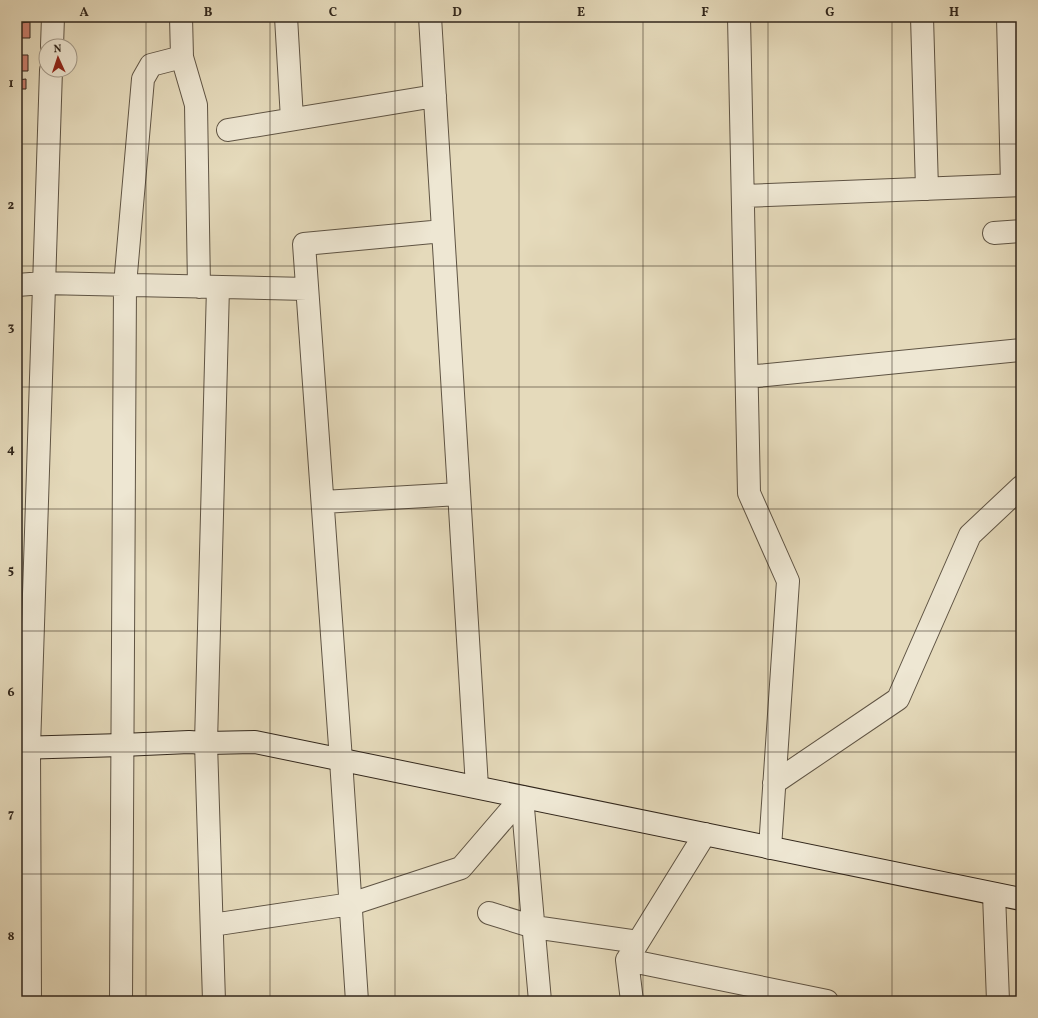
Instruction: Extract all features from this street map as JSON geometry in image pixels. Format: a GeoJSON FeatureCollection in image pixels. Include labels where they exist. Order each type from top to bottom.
{"type":"FeatureCollection","features":[{"type":"Feature","properties":{"kind":"street"},"geometry":{"type":"LineString","coordinates":[[52,38],[53,17]]}},
{"type":"Feature","properties":{"kind":"street"},"geometry":{"type":"LineString","coordinates":[[182,17],[182,57],[196,105],[208,287],[206,743],[214,1001]]}},
{"type":"Feature","properties":{"kind":"street"},"geometry":{"type":"LineString","coordinates":[[286,17],[292,119]]}},
{"type":"Feature","properties":{"kind":"street"},"geometry":{"type":"LineString","coordinates":[[430,17],[477,787]]}},
{"type":"Feature","properties":{"kind":"street"},"geometry":{"type":"LineString","coordinates":[[739,17],[749,493],[788,581],[770,848]]}},
{"type":"Feature","properties":{"kind":"street"},"geometry":{"type":"LineString","coordinates":[[922,17],[927,189]]}},
{"type":"Feature","properties":{"kind":"street"},"geometry":{"type":"LineString","coordinates":[[743,196],[1016,185],[1008,17]]}},
{"type":"Feature","properties":{"kind":"street"},"geometry":{"type":"LineString","coordinates":[[121,1001],[125,285],[143,79],[151,65],[182,57]]}},
{"type":"Feature","properties":{"kind":"street"},"geometry":{"type":"LineString","coordinates":[[30,1001],[23,748],[44,283],[51,78]]}},
{"type":"Feature","properties":{"kind":"street"},"geometry":{"type":"LineString","coordinates":[[228,130],[435,96]]}},
{"type":"Feature","properties":{"kind":"street"},"geometry":{"type":"LineString","coordinates":[[357,1001],[304,244],[443,231]]}},
{"type":"Feature","properties":{"kind":"street"},"geometry":{"type":"LineString","coordinates":[[994,233],[1021,231]]}},
{"type":"Feature","properties":{"kind":"street"},"geometry":{"type":"LineString","coordinates":[[17,285],[44,283],[307,289]]}},
{"type":"Feature","properties":{"kind":"street"},"geometry":{"type":"LineString","coordinates":[[747,377],[1021,350]]}},
{"type":"Feature","properties":{"kind":"street"},"geometry":{"type":"LineString","coordinates":[[774,782],[898,699],[970,536],[1021,487]]}},
{"type":"Feature","properties":{"kind":"street"},"geometry":{"type":"LineString","coordinates":[[323,502],[459,494]]}},
{"type":"Feature","properties":{"kind":"street"},"geometry":{"type":"LineString","coordinates":[[23,748],[189,742],[255,742],[1021,899]]}},
{"type":"Feature","properties":{"kind":"street"},"geometry":{"type":"LineString","coordinates":[[212,926],[351,904],[461,868],[522,797]]}},
{"type":"Feature","properties":{"kind":"street"},"geometry":{"type":"LineString","coordinates":[[522,797],[540,1001]]}},
{"type":"Feature","properties":{"kind":"street"},"geometry":{"type":"LineString","coordinates":[[632,1001],[632,951],[706,834]]}},
{"type":"Feature","properties":{"kind":"street"},"geometry":{"type":"LineString","coordinates":[[994,894],[998,1001]]}},
{"type":"Feature","properties":{"kind":"street"},"geometry":{"type":"LineString","coordinates":[[489,913],[534,927],[820,1000]]}},
{"type":"Feature","properties":{"kind":"building"},"geometry":{"type":"Polygon","coordinates":[[[17,17],[20,17],[20,23],[30,22],[30,38],[17,38],[17,17]]]}},
{"type":"Feature","properties":{"kind":"building"},"geometry":{"type":"Polygon","coordinates":[[[17,55],[28,55],[28,71],[17,71],[17,55]]]}},
{"type":"Feature","properties":{"kind":"building"},"geometry":{"type":"Polygon","coordinates":[[[26,79],[26,89],[17,89],[17,80],[26,79]]]}}]}
